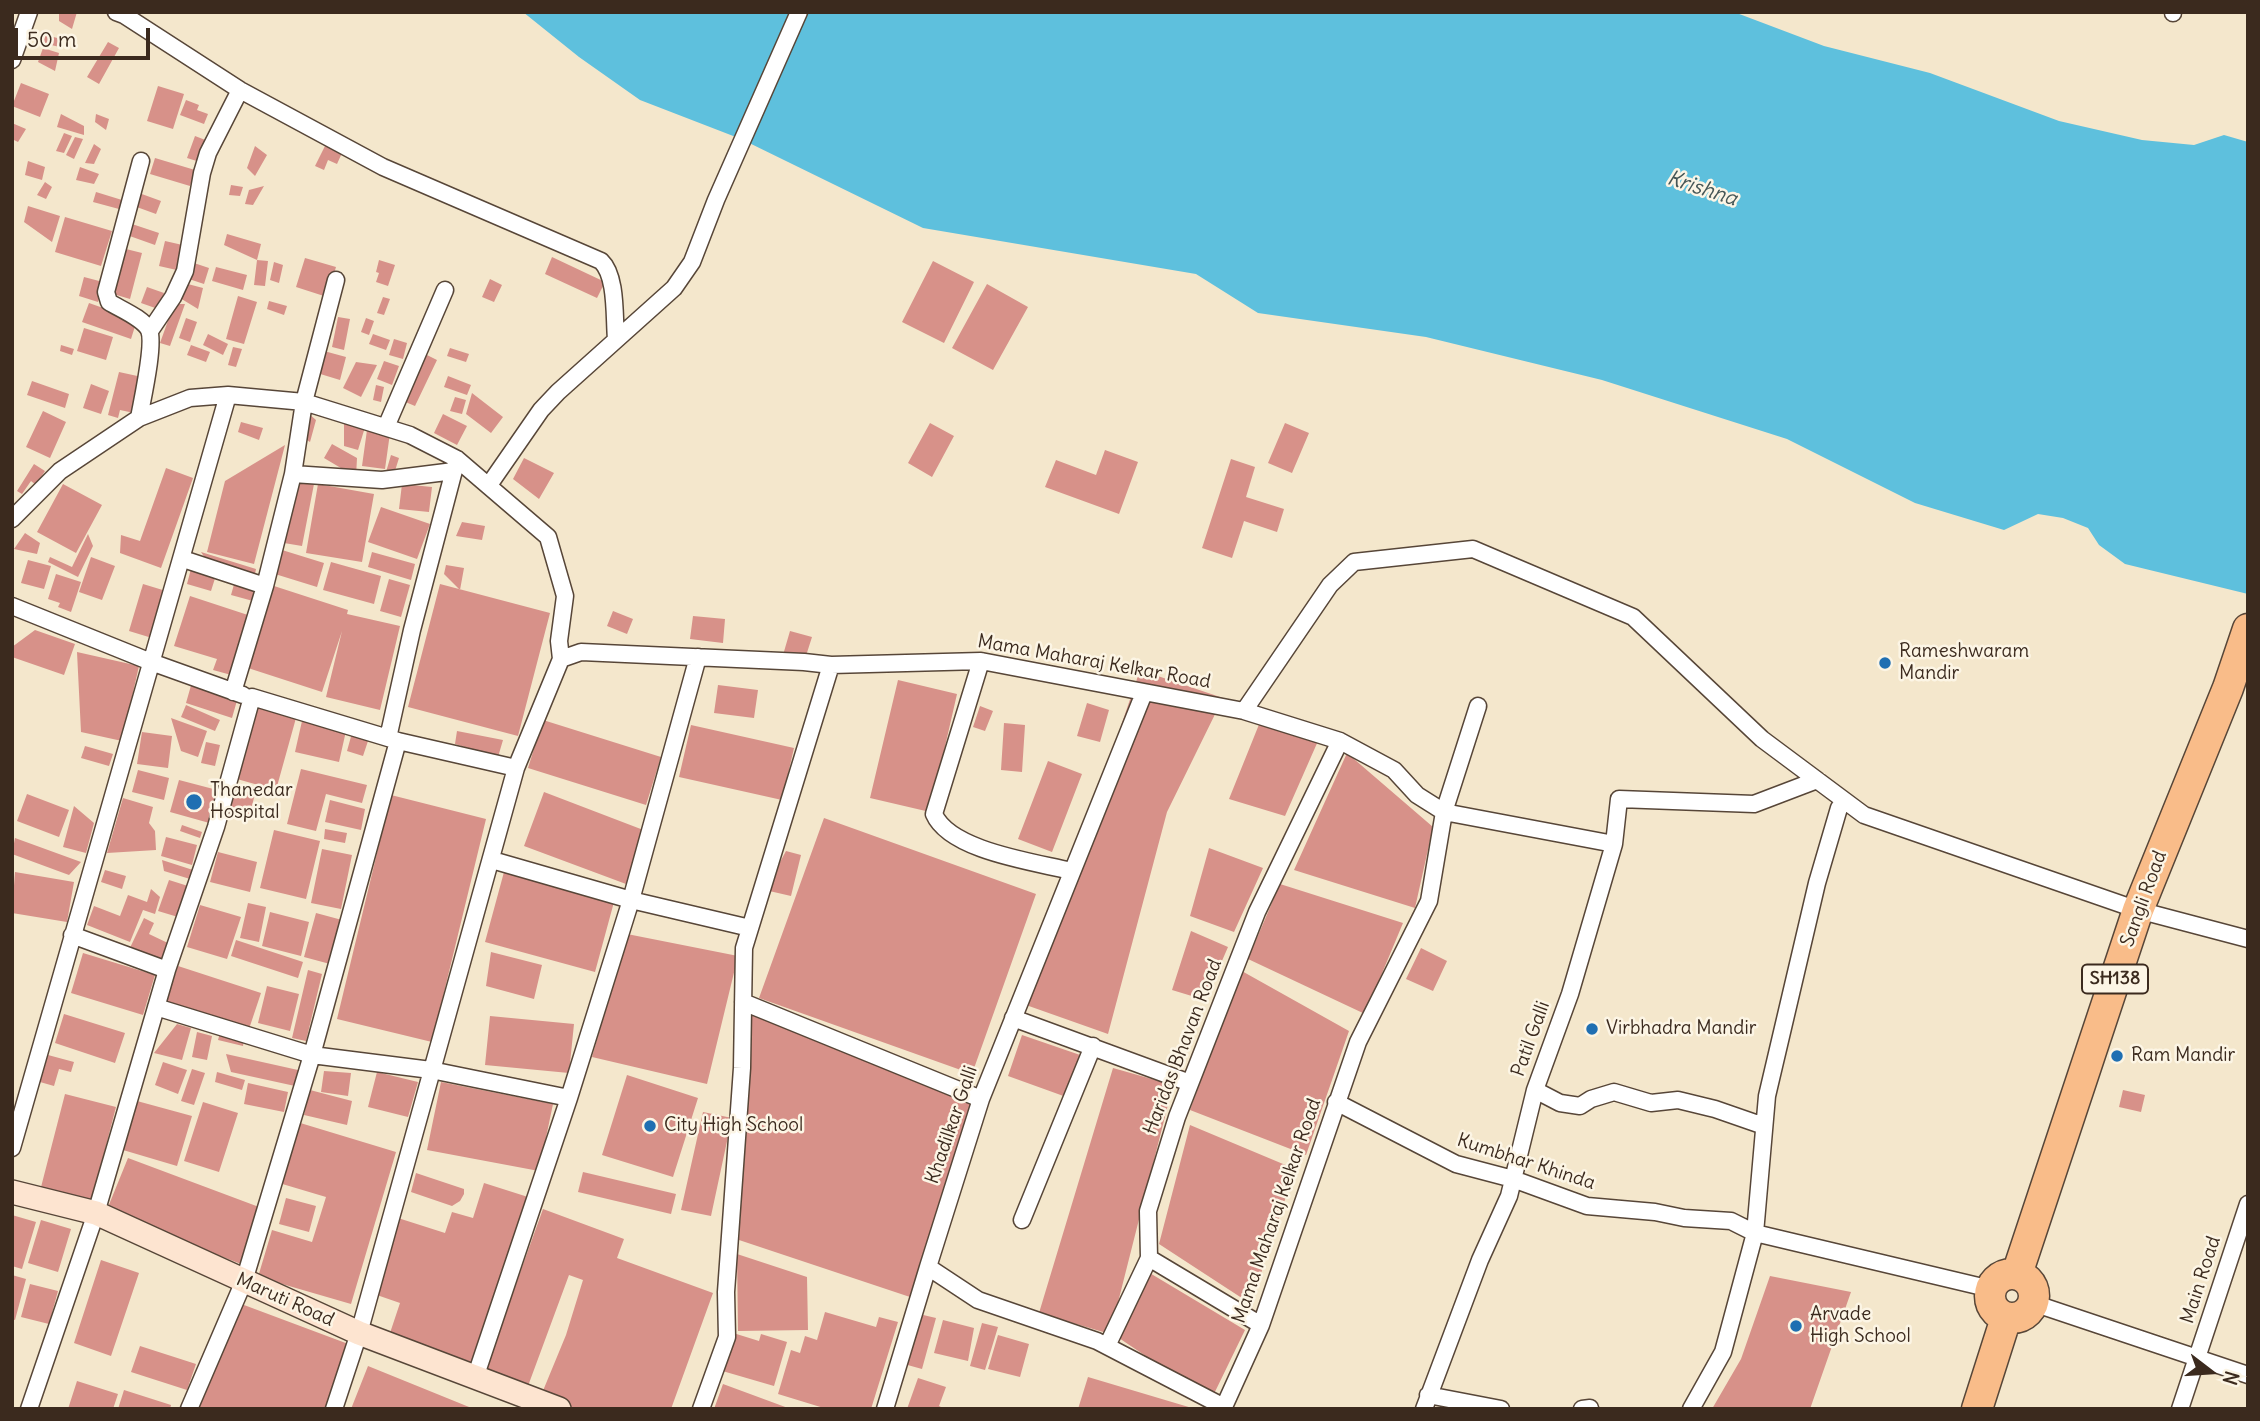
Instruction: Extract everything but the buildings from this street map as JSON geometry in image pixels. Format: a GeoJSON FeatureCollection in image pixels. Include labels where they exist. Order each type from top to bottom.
{"type":"FeatureCollection","features":[{"type":"Feature","properties":{"kind":"highway","name":"Sangli Road"},"geometry":{"type":"LineString","coordinates":[[2004,1282],[2138,910],[2228,688],[2248,629]]}},
{"type":"Feature","properties":{"kind":"highway"},"geometry":{"type":"LineString","coordinates":[[2024,1277],[2033,1288],[2033,1303],[2026,1314],[2006,1318],[1994,1310],[1991,1303],[2004,1282],[2024,1277]]}},
{"type":"Feature","properties":{"kind":"highway"},"geometry":{"type":"LineString","coordinates":[[1977,1409],[2006,1318]]}},
{"type":"Feature","properties":{"kind":"street"},"geometry":{"type":"LineString","coordinates":[[12,60],[29,12]]}},
{"type":"Feature","properties":{"kind":"street"},"geometry":{"type":"LineString","coordinates":[[116,12],[240,90],[383,167],[601,261],[608,268],[611,278],[616,339]]}},
{"type":"Feature","properties":{"kind":"street"},"geometry":{"type":"LineString","coordinates":[[489,485],[541,410],[674,288],[692,262],[716,200],[799,12]]}},
{"type":"Feature","properties":{"kind":"street"},"geometry":{"type":"LineString","coordinates":[[150,331],[173,297],[185,271],[208,153],[240,90]]}},
{"type":"Feature","properties":{"kind":"street"},"geometry":{"type":"LineString","coordinates":[[139,418],[151,345],[150,331],[144,324],[109,302],[106,292],[141,161]]}},
{"type":"Feature","properties":{"kind":"street"},"geometry":{"type":"LineString","coordinates":[[233,692],[265,586],[293,474],[304,401],[336,280]]}},
{"type":"Feature","properties":{"kind":"street"},"geometry":{"type":"LineString","coordinates":[[386,427],[445,290]]}},
{"type":"Feature","properties":{"kind":"street"},"geometry":{"type":"LineString","coordinates":[[12,1148],[228,395]]}},
{"type":"Feature","properties":{"kind":"street"},"geometry":{"type":"LineString","coordinates":[[12,519],[60,471],[139,418],[190,398],[228,395],[304,401],[410,435],[489,485],[548,537],[565,596],[559,641],[561,659],[516,768],[359,1333],[334,1409]]}},
{"type":"Feature","properties":{"kind":"street"},"geometry":{"type":"LineString","coordinates":[[293,474],[382,480],[456,465]]}},
{"type":"Feature","properties":{"kind":"street"},"geometry":{"type":"LineString","coordinates":[[189,1409],[244,1282],[312,1055],[393,739],[412,630],[456,465]]}},
{"type":"Feature","properties":{"kind":"street"},"geometry":{"type":"LineString","coordinates":[[1244,711],[1330,585],[1354,562],[1473,549],[1633,617],[1762,739],[1864,815],[2138,910],[2248,939]]}},
{"type":"Feature","properties":{"kind":"street"},"geometry":{"type":"LineString","coordinates":[[183,559],[265,586]]}},
{"type":"Feature","properties":{"kind":"street"},"geometry":{"type":"LineString","coordinates":[[12,606],[233,692],[393,739],[516,768]]}},
{"type":"Feature","properties":{"kind":"street","name":"Mama Maharaj Kelkar Road"},"geometry":{"type":"LineString","coordinates":[[561,659],[581,652],[831,665],[981,661],[1244,711],[1339,741],[1394,770],[1418,795],[1444,811],[1429,901],[1359,1042],[1336,1102],[1261,1325],[1224,1408]]}},
{"type":"Feature","properties":{"kind":"street"},"geometry":{"type":"LineString","coordinates":[[475,1378],[569,1098],[631,900],[698,657]]}},
{"type":"Feature","properties":{"kind":"street"},"geometry":{"type":"LineString","coordinates":[[981,661],[934,814],[949,834],[976,847],[1071,871]]}},
{"type":"Feature","properties":{"kind":"street"},"geometry":{"type":"LineString","coordinates":[[702,1409],[727,1337],[726,1292],[742,1081],[743,957],[831,665]]}},
{"type":"Feature","properties":{"kind":"street","name":"Khadilkar Galli"},"geometry":{"type":"LineString","coordinates":[[885,1409],[981,1099],[1144,693]]}},
{"type":"Feature","properties":{"kind":"street"},"geometry":{"type":"LineString","coordinates":[[29,1409],[96,1213],[167,970],[216,827],[252,698]]}},
{"type":"Feature","properties":{"kind":"street"},"geometry":{"type":"LineString","coordinates":[[1478,706],[1444,811],[1614,844]]}},
{"type":"Feature","properties":{"kind":"street","name":"Haridas Bhavan Road"},"geometry":{"type":"LineString","coordinates":[[1149,1258],[1148,1211],[1177,1117],[1257,912],[1339,741]]}},
{"type":"Feature","properties":{"kind":"street","name":"Patil Galli"},"geometry":{"type":"LineString","coordinates":[[1426,1402],[1480,1260],[1509,1196],[1535,1090],[1570,994],[1614,844],[1619,799],[1754,804],[1817,780]]}},
{"type":"Feature","properties":{"kind":"street"},"geometry":{"type":"LineString","coordinates":[[1691,1409],[1723,1352],[1755,1233],[1767,1096],[1817,883],[1839,807],[1845,801]]}},
{"type":"Feature","properties":{"kind":"street"},"geometry":{"type":"LineString","coordinates":[[492,860],[631,900],[750,928]]}},
{"type":"Feature","properties":{"kind":"street"},"geometry":{"type":"LineString","coordinates":[[72,935],[167,970]]}},
{"type":"Feature","properties":{"kind":"street"},"geometry":{"type":"LineString","coordinates":[[743,1002],[981,1099]]}},
{"type":"Feature","properties":{"kind":"street"},"geometry":{"type":"LineString","coordinates":[[156,1007],[312,1055],[431,1070],[569,1098]]}},
{"type":"Feature","properties":{"kind":"street"},"geometry":{"type":"LineString","coordinates":[[1013,1018],[1190,1083]]}},
{"type":"Feature","properties":{"kind":"street"},"geometry":{"type":"LineString","coordinates":[[1022,1220],[1093,1046]]}},
{"type":"Feature","properties":{"kind":"street"},"geometry":{"type":"LineString","coordinates":[[1535,1090],[1560,1104],[1580,1106],[1591,1099],[1614,1092],[1651,1103],[1678,1100],[1764,1126]]}},
{"type":"Feature","properties":{"kind":"street","name":"Kumbhar Khinda"},"geometry":{"type":"LineString","coordinates":[[1336,1102],[1456,1164],[1513,1180],[1587,1206],[1731,1221],[1755,1233],[2004,1282]]}},
{"type":"Feature","properties":{"kind":"street","name":"Maruti Road"},"geometry":{"type":"LineString","coordinates":[[12,1192],[96,1213],[359,1333],[545,1406]]}},
{"type":"Feature","properties":{"kind":"street","name":"Main Road"},"geometry":{"type":"LineString","coordinates":[[2180,1409],[2248,1204]]}},
{"type":"Feature","properties":{"kind":"street"},"geometry":{"type":"LineString","coordinates":[[1108,1346],[1149,1258],[1261,1325]]}},
{"type":"Feature","properties":{"kind":"street"},"geometry":{"type":"LineString","coordinates":[[928,1267],[978,1300],[1108,1346],[1224,1408]]}},
{"type":"Feature","properties":{"kind":"street"},"geometry":{"type":"LineString","coordinates":[[2033,1303],[2248,1375]]}},
{"type":"Feature","properties":{"kind":"street"},"geometry":{"type":"LineString","coordinates":[[1426,1402],[1501,1409]]}},
{"type":"Feature","properties":{"kind":"street"},"geometry":{"type":"LineString","coordinates":[[1582,1409],[1590,1408]]}},
{"type":"Feature","properties":{"kind":"water","name":"Krishna"},"geometry":{"type":"Polygon","coordinates":[[[523,12],[1734,12],[1824,46],[1930,73],[2059,121],[2142,140],[2194,145],[2224,135],[2248,142],[2248,594],[2125,564],[2099,545],[2088,528],[2063,518],[2038,514],[2004,530],[1915,503],[1787,439],[1602,380],[1426,337],[1258,313],[1196,274],[923,228],[741,139],[640,100],[579,57],[523,12]]]}},
{"type":"Feature","properties":{"kind":"place","name":"Rameshwaram Mandir"},"geometry":{"type":"Point","coordinates":[1885,663]}},
{"type":"Feature","properties":{"kind":"place","name":"Thanedar Hospital"},"geometry":{"type":"Point","coordinates":[194,802]}},
{"type":"Feature","properties":{"kind":"place","name":"Virbhadra Mandir"},"geometry":{"type":"Point","coordinates":[1592,1029]}},
{"type":"Feature","properties":{"kind":"place","name":"Ram Mandir"},"geometry":{"type":"Point","coordinates":[2117,1056]}},
{"type":"Feature","properties":{"kind":"place","name":"City High School"},"geometry":{"type":"Point","coordinates":[650,1126]}},
{"type":"Feature","properties":{"kind":"place","name":"Arvade High School"},"geometry":{"type":"Point","coordinates":[1796,1326]}}]}
